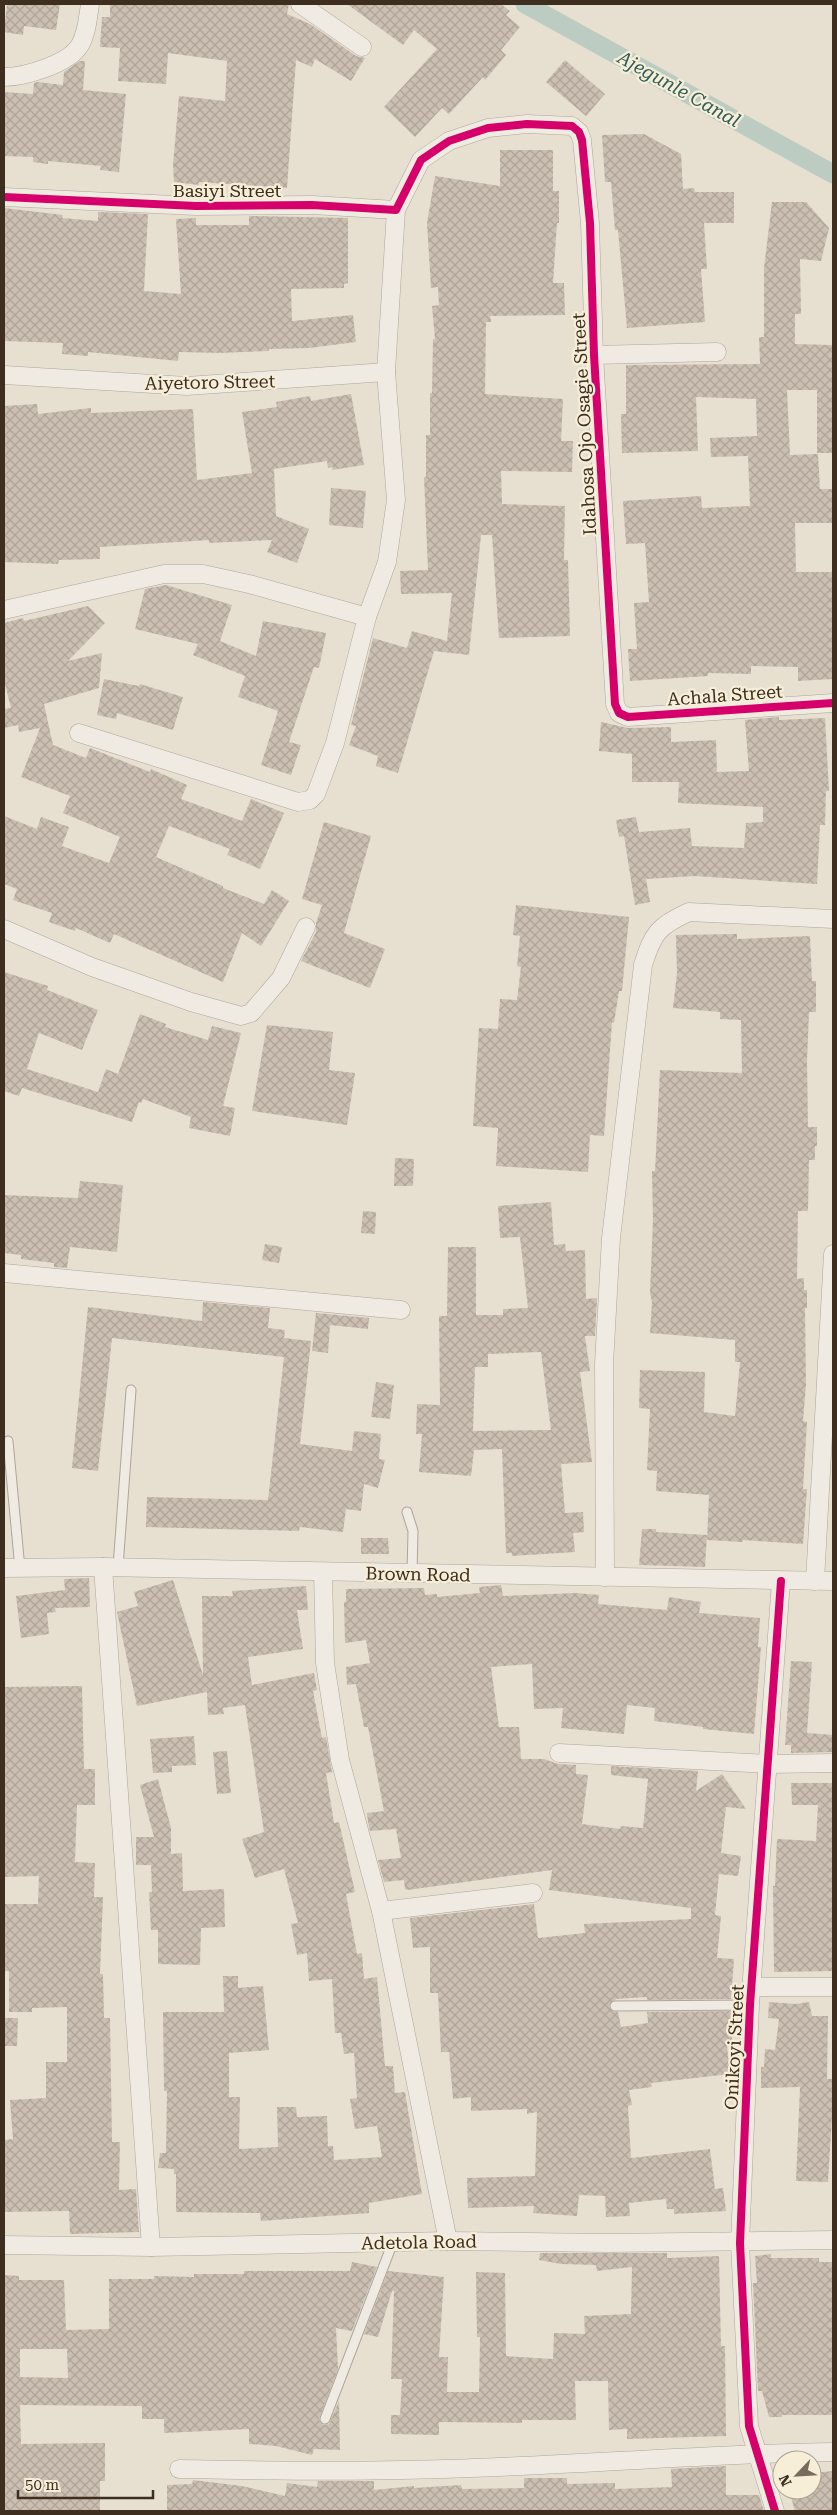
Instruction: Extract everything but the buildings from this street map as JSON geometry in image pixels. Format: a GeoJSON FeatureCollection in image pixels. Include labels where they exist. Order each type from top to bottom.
{"type":"FeatureCollection","features":[{"type":"Feature","properties":{"kind":"street"},"geometry":{"type":"LineString","coordinates":[[4,77],[14,77],[54,65],[70,56],[80,46],[90,4]]}},
{"type":"Feature","properties":{"kind":"street"},"geometry":{"type":"LineString","coordinates":[[300,4],[362,47]]}},
{"type":"Feature","properties":{"kind":"street","name":"Idahosa Ojo Osagie Street"},"geometry":{"type":"LineString","coordinates":[[396,210],[420,160],[449,142],[488,128],[527,124],[572,126],[579,132],[582,140],[590,224],[594,355],[615,704],[619,714]]}},
{"type":"Feature","properties":{"kind":"street","name":"Basiyi Street"},"geometry":{"type":"LineString","coordinates":[[4,197],[196,206],[312,205],[396,210]]}},
{"type":"Feature","properties":{"kind":"street"},"geometry":{"type":"LineString","coordinates":[[79,733],[298,802],[310,800],[316,794],[335,743],[366,617],[387,562],[396,500],[386,372],[396,210]]}},
{"type":"Feature","properties":{"kind":"street"},"geometry":{"type":"LineString","coordinates":[[594,355],[717,352]]}},
{"type":"Feature","properties":{"kind":"street","name":"Aiyetoro Street"},"geometry":{"type":"LineString","coordinates":[[4,374],[187,386],[273,382],[386,372]]}},
{"type":"Feature","properties":{"kind":"street"},"geometry":{"type":"LineString","coordinates":[[4,610],[164,574],[203,574],[249,584],[366,617]]}},
{"type":"Feature","properties":{"kind":"street","name":"Achala Street"},"geometry":{"type":"LineString","coordinates":[[619,714],[628,717],[833,704]]}},
{"type":"Feature","properties":{"kind":"street"},"geometry":{"type":"LineString","coordinates":[[605,1577],[604,1364],[611,1238],[643,965],[651,938],[668,922],[689,912],[833,919]]}},
{"type":"Feature","properties":{"kind":"street"},"geometry":{"type":"LineString","coordinates":[[4,929],[92,967],[191,1002],[240,1016],[251,1013],[281,978],[306,927]]}},
{"type":"Feature","properties":{"kind":"street"},"geometry":{"type":"LineString","coordinates":[[815,1581],[833,1254]]}},
{"type":"Feature","properties":{"kind":"street"},"geometry":{"type":"LineString","coordinates":[[4,1273],[401,1310]]}},
{"type":"Feature","properties":{"kind":"street"},"geometry":{"type":"LineString","coordinates":[[111,1567],[151,2247]]}},
{"type":"Feature","properties":{"kind":"street","name":"Brown Road"},"geometry":{"type":"LineString","coordinates":[[12,1568],[111,1567],[833,1581]]}},
{"type":"Feature","properties":{"kind":"street"},"geometry":{"type":"LineString","coordinates":[[323,1572],[325,1663],[340,1760],[380,1910],[448,2241]]}},
{"type":"Feature","properties":{"kind":"street","name":"Onikoyi Street"},"geometry":{"type":"LineString","coordinates":[[775,2511],[756,2453],[749,2418],[740,2242],[750,2005],[781,1581]]}},
{"type":"Feature","properties":{"kind":"street"},"geometry":{"type":"LineString","coordinates":[[559,1752],[768,1764],[833,1763]]}},
{"type":"Feature","properties":{"kind":"street"},"geometry":{"type":"LineString","coordinates":[[380,1910],[533,1893]]}},
{"type":"Feature","properties":{"kind":"street"},"geometry":{"type":"LineString","coordinates":[[752,1987],[833,1987]]}},
{"type":"Feature","properties":{"kind":"street","name":"Adetola Road"},"geometry":{"type":"LineString","coordinates":[[4,2245],[151,2247],[448,2241],[740,2242],[833,2240]]}},
{"type":"Feature","properties":{"kind":"street"},"geometry":{"type":"LineString","coordinates":[[179,2469],[411,2470],[756,2453],[833,2452]]}},
{"type":"Feature","properties":{"kind":"lane"},"geometry":{"type":"LineString","coordinates":[[111,1567],[131,1390]]}},
{"type":"Feature","properties":{"kind":"lane"},"geometry":{"type":"LineString","coordinates":[[8,1441],[12,1568]]}},
{"type":"Feature","properties":{"kind":"lane"},"geometry":{"type":"LineString","coordinates":[[407,1512],[413,1530],[412,1574]]}},
{"type":"Feature","properties":{"kind":"lane"},"geometry":{"type":"LineString","coordinates":[[616,2006],[750,2005]]}},
{"type":"Feature","properties":{"kind":"lane"},"geometry":{"type":"LineString","coordinates":[[325,2420],[393,2242]]}},
{"type":"Feature","properties":{"kind":"waterway","name":"Ajegunle Canal"},"geometry":{"type":"LineString","coordinates":[[525,4],[833,174]]}},
{"type":"Feature","properties":{"kind":"cycle path"},"geometry":{"type":"LineString","coordinates":[[4,197],[196,206],[312,205],[396,210],[421,160],[449,141],[488,128],[527,124],[572,126],[579,132],[582,140],[590,223],[594,355],[615,704],[619,713],[628,717],[833,703]]}},
{"type":"Feature","properties":{"kind":"cycle path"},"geometry":{"type":"LineString","coordinates":[[775,2511],[749,2426],[740,2243],[750,2005],[781,1581]]}}]}
